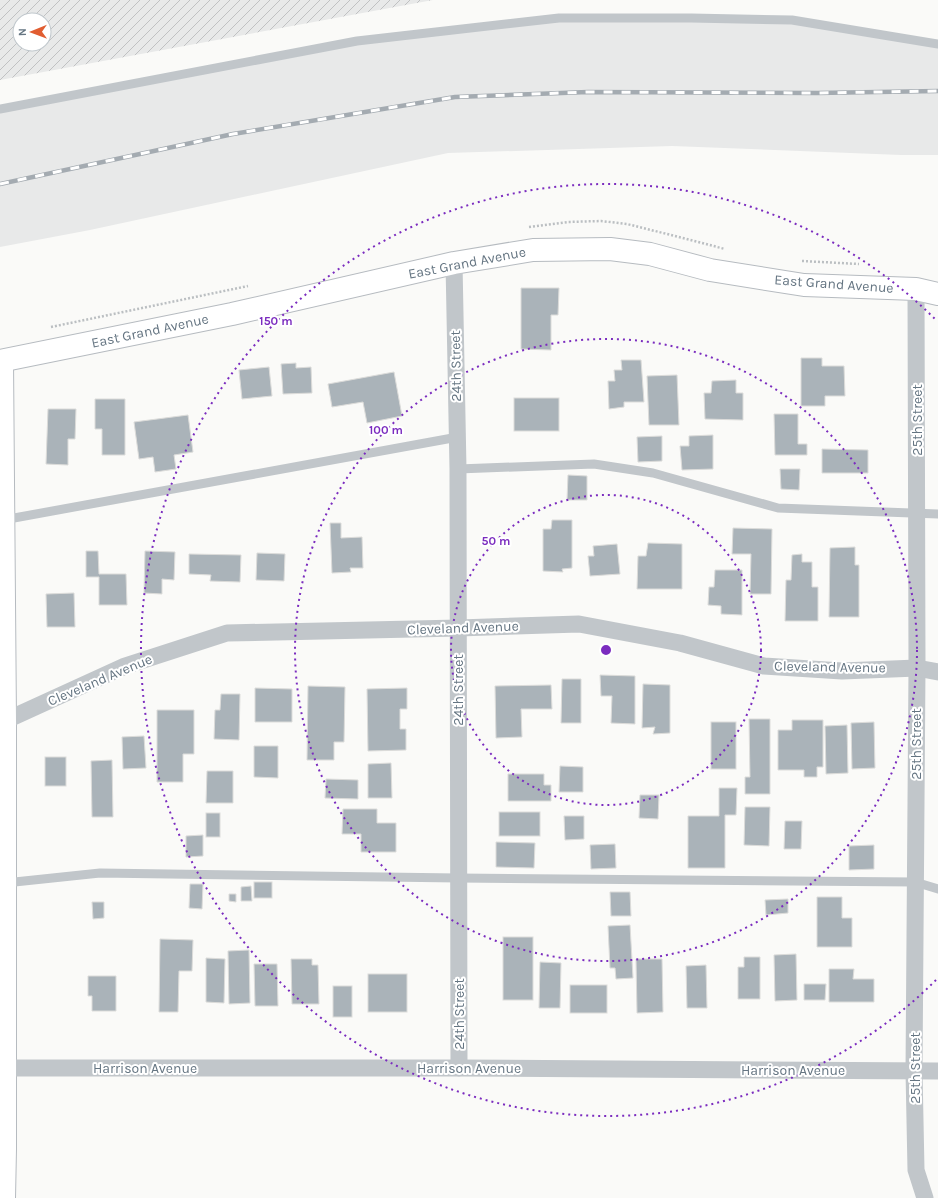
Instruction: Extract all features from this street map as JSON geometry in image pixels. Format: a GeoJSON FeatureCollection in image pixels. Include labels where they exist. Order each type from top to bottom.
{"type":"FeatureCollection","features":[{"type":"Feature","properties":{"kind":"main road","name":"East Grand Avenue"},"geometry":{"type":"LineString","coordinates":[[1,361],[232,314],[454,264],[533,250],[610,249],[650,254],[710,270],[804,284],[916,290],[938,294]]}},
{"type":"Feature","properties":{"kind":"main road"},"geometry":{"type":"LineString","coordinates":[[1,361],[4,1198]]}},
{"type":"Feature","properties":{"kind":"street","name":"24th Street"},"geometry":{"type":"LineString","coordinates":[[454,264],[458,437],[459,1068]]}},
{"type":"Feature","properties":{"kind":"street","name":"25th Street"},"geometry":{"type":"LineString","coordinates":[[916,290],[917,668],[914,1071],[916,1170],[925,1198]]}},
{"type":"Feature","properties":{"kind":"street","name":"Cleveland Avenue"},"geometry":{"type":"LineString","coordinates":[[3,722],[125,666],[227,633],[579,624],[680,643],[764,666],[842,670],[917,668],[938,672]]}},
{"type":"Feature","properties":{"kind":"street","name":"Harrison Avenue"},"geometry":{"type":"LineString","coordinates":[[3,1068],[459,1068],[938,1071]]}},
{"type":"Feature","properties":{"kind":"lane"},"geometry":{"type":"LineString","coordinates":[[0,109],[357,41],[559,18],[792,20],[938,44]]}},
{"type":"Feature","properties":{"kind":"lane"},"geometry":{"type":"LineString","coordinates":[[2,520],[458,437]]}},
{"type":"Feature","properties":{"kind":"lane"},"geometry":{"type":"LineString","coordinates":[[458,469],[594,464],[653,473],[778,508],[938,514]]}},
{"type":"Feature","properties":{"kind":"lane"},"geometry":{"type":"LineString","coordinates":[[3,884],[100,873],[915,882],[938,889]]}},
{"type":"Feature","properties":{"kind":"shaded area"},"geometry":{"type":"Polygon","coordinates":[[[0,0],[433,0],[0,80],[0,0]]]}},
{"type":"Feature","properties":{"kind":"shaded area"},"geometry":{"type":"Polygon","coordinates":[[[559,18],[792,20],[938,44],[938,155],[901,155],[672,146],[448,153],[90,230],[0,247],[0,113],[357,41],[559,18]]]}},
{"type":"Feature","properties":{"kind":"building"},"geometry":{"type":"Polygon","coordinates":[[[521,288],[559,288],[558,315],[551,315],[551,350],[521,349],[521,288]]]}},
{"type":"Feature","properties":{"kind":"building"},"geometry":{"type":"Polygon","coordinates":[[[801,358],[822,358],[822,366],[844,366],[845,396],[825,396],[825,406],[801,406],[801,358]]]}},
{"type":"Feature","properties":{"kind":"building"},"geometry":{"type":"Polygon","coordinates":[[[621,360],[641,360],[644,402],[624,402],[624,407],[609,409],[608,381],[615,381],[614,370],[622,370],[621,360]]]}},
{"type":"Feature","properties":{"kind":"building"},"geometry":{"type":"Polygon","coordinates":[[[296,363],[296,368],[311,367],[312,393],[283,394],[281,364],[296,363]]]}},
{"type":"Feature","properties":{"kind":"building"},"geometry":{"type":"Polygon","coordinates":[[[269,367],[272,396],[242,399],[239,370],[269,367]]]}},
{"type":"Feature","properties":{"kind":"building"},"geometry":{"type":"Polygon","coordinates":[[[394,372],[402,416],[367,423],[363,402],[332,407],[328,384],[394,372]]]}},
{"type":"Feature","properties":{"kind":"building"},"geometry":{"type":"Polygon","coordinates":[[[677,375],[679,425],[649,425],[647,376],[677,375]]]}},
{"type":"Feature","properties":{"kind":"building"},"geometry":{"type":"Polygon","coordinates":[[[736,380],[736,393],[743,393],[743,420],[705,419],[704,393],[711,393],[712,381],[736,380]]]}},
{"type":"Feature","properties":{"kind":"building"},"geometry":{"type":"Polygon","coordinates":[[[514,398],[559,398],[559,431],[514,431],[514,398]]]}},
{"type":"Feature","properties":{"kind":"building"},"geometry":{"type":"Polygon","coordinates":[[[95,399],[125,399],[125,455],[102,455],[102,429],[95,429],[95,399]]]}},
{"type":"Feature","properties":{"kind":"building"},"geometry":{"type":"Polygon","coordinates":[[[48,409],[76,409],[75,439],[68,439],[68,465],[46,464],[48,409]]]}},
{"type":"Feature","properties":{"kind":"building"},"geometry":{"type":"Polygon","coordinates":[[[774,414],[798,414],[798,444],[807,444],[807,455],[775,455],[774,414]]]}},
{"type":"Feature","properties":{"kind":"building"},"geometry":{"type":"Polygon","coordinates":[[[188,415],[193,452],[174,455],[176,469],[155,472],[153,457],[139,459],[134,422],[188,415]]]}},
{"type":"Feature","properties":{"kind":"building"},"geometry":{"type":"Polygon","coordinates":[[[713,435],[713,469],[682,470],[680,446],[689,446],[689,436],[713,435]]]}},
{"type":"Feature","properties":{"kind":"building"},"geometry":{"type":"Polygon","coordinates":[[[662,436],[662,461],[638,462],[637,437],[662,436]]]}},
{"type":"Feature","properties":{"kind":"building"},"geometry":{"type":"Polygon","coordinates":[[[822,449],[868,450],[868,473],[822,473],[822,449]]]}},
{"type":"Feature","properties":{"kind":"building"},"geometry":{"type":"Polygon","coordinates":[[[780,469],[800,469],[799,490],[781,489],[780,469]]]}},
{"type":"Feature","properties":{"kind":"building"},"geometry":{"type":"Polygon","coordinates":[[[568,475],[587,476],[587,500],[567,500],[568,475]]]}},
{"type":"Feature","properties":{"kind":"building"},"geometry":{"type":"Polygon","coordinates":[[[552,520],[572,520],[572,568],[562,569],[563,572],[543,571],[543,529],[551,529],[552,520]]]}},
{"type":"Feature","properties":{"kind":"building"},"geometry":{"type":"Polygon","coordinates":[[[330,523],[341,523],[341,538],[362,537],[363,568],[350,568],[351,572],[332,573],[330,523]]]}},
{"type":"Feature","properties":{"kind":"building"},"geometry":{"type":"Polygon","coordinates":[[[733,528],[772,529],[771,594],[750,594],[751,554],[732,554],[733,528]]]}},
{"type":"Feature","properties":{"kind":"building"},"geometry":{"type":"Polygon","coordinates":[[[648,543],[682,544],[682,589],[637,589],[638,556],[646,556],[648,543]]]}},
{"type":"Feature","properties":{"kind":"building"},"geometry":{"type":"Polygon","coordinates":[[[617,544],[620,574],[590,576],[588,556],[594,556],[593,546],[617,544]]]}},
{"type":"Feature","properties":{"kind":"building"},"geometry":{"type":"Polygon","coordinates":[[[855,547],[855,565],[859,565],[859,617],[829,617],[830,548],[855,547]]]}},
{"type":"Feature","properties":{"kind":"building"},"geometry":{"type":"Polygon","coordinates":[[[86,551],[98,551],[99,574],[126,574],[127,605],[99,605],[99,577],[86,577],[86,551]]]}},
{"type":"Feature","properties":{"kind":"building"},"geometry":{"type":"Polygon","coordinates":[[[145,551],[175,552],[174,580],[162,579],[162,594],[144,593],[145,551]]]}},
{"type":"Feature","properties":{"kind":"building"},"geometry":{"type":"Polygon","coordinates":[[[257,553],[285,554],[284,581],[256,580],[257,553]]]}},
{"type":"Feature","properties":{"kind":"building"},"geometry":{"type":"Polygon","coordinates":[[[189,554],[241,555],[240,582],[210,581],[211,575],[189,574],[189,554]]]}},
{"type":"Feature","properties":{"kind":"building"},"geometry":{"type":"Polygon","coordinates":[[[802,554],[802,562],[812,562],[812,587],[818,587],[818,621],[785,621],[786,580],[791,580],[792,555],[802,554]]]}},
{"type":"Feature","properties":{"kind":"building"},"geometry":{"type":"Polygon","coordinates":[[[715,570],[742,570],[742,615],[721,614],[721,606],[708,605],[709,587],[714,587],[715,570]]]}},
{"type":"Feature","properties":{"kind":"building"},"geometry":{"type":"Polygon","coordinates":[[[74,593],[75,627],[47,627],[46,594],[74,593]]]}},
{"type":"Feature","properties":{"kind":"building"},"geometry":{"type":"Polygon","coordinates":[[[600,675],[635,676],[635,724],[611,723],[612,696],[601,696],[600,675]]]}},
{"type":"Feature","properties":{"kind":"building"},"geometry":{"type":"Polygon","coordinates":[[[562,679],[581,679],[581,723],[561,723],[562,679]]]}},
{"type":"Feature","properties":{"kind":"building"},"geometry":{"type":"Polygon","coordinates":[[[643,684],[670,685],[670,733],[653,734],[655,727],[642,728],[643,684]]]}},
{"type":"Feature","properties":{"kind":"building"},"geometry":{"type":"Polygon","coordinates":[[[551,685],[552,709],[521,709],[522,737],[496,738],[495,686],[551,685]]]}},
{"type":"Feature","properties":{"kind":"building"},"geometry":{"type":"Polygon","coordinates":[[[308,686],[345,687],[344,742],[334,742],[334,760],[307,760],[308,686]]]}},
{"type":"Feature","properties":{"kind":"building"},"geometry":{"type":"Polygon","coordinates":[[[255,688],[292,689],[292,722],[255,722],[255,688]]]}},
{"type":"Feature","properties":{"kind":"building"},"geometry":{"type":"Polygon","coordinates":[[[407,688],[407,709],[400,709],[400,729],[406,729],[406,750],[368,751],[367,689],[407,688]]]}},
{"type":"Feature","properties":{"kind":"building"},"geometry":{"type":"Polygon","coordinates":[[[221,694],[240,694],[239,740],[214,739],[215,710],[220,710],[221,694]]]}},
{"type":"Feature","properties":{"kind":"building"},"geometry":{"type":"Polygon","coordinates":[[[157,710],[194,710],[194,754],[183,754],[183,782],[157,782],[157,710]]]}},
{"type":"Feature","properties":{"kind":"building"},"geometry":{"type":"Polygon","coordinates":[[[749,719],[770,719],[770,794],[745,794],[745,777],[750,777],[749,719]]]}},
{"type":"Feature","properties":{"kind":"building"},"geometry":{"type":"Polygon","coordinates":[[[792,720],[823,720],[823,767],[817,767],[817,777],[804,777],[804,770],[778,770],[778,730],[792,730],[792,720]]]}},
{"type":"Feature","properties":{"kind":"building"},"geometry":{"type":"Polygon","coordinates":[[[711,722],[736,722],[736,769],[711,769],[711,722]]]}},
{"type":"Feature","properties":{"kind":"building"},"geometry":{"type":"Polygon","coordinates":[[[874,722],[875,768],[852,769],[851,723],[874,722]]]}},
{"type":"Feature","properties":{"kind":"building"},"geometry":{"type":"Polygon","coordinates":[[[847,725],[848,773],[826,774],[825,726],[847,725]]]}},
{"type":"Feature","properties":{"kind":"building"},"geometry":{"type":"Polygon","coordinates":[[[144,736],[146,768],[123,769],[122,737],[144,736]]]}},
{"type":"Feature","properties":{"kind":"building"},"geometry":{"type":"Polygon","coordinates":[[[254,746],[278,746],[278,778],[254,777],[254,746]]]}},
{"type":"Feature","properties":{"kind":"building"},"geometry":{"type":"Polygon","coordinates":[[[45,757],[66,757],[66,786],[45,786],[45,757]]]}},
{"type":"Feature","properties":{"kind":"building"},"geometry":{"type":"Polygon","coordinates":[[[112,760],[113,817],[92,817],[91,761],[112,760]]]}},
{"type":"Feature","properties":{"kind":"building"},"geometry":{"type":"Polygon","coordinates":[[[391,763],[392,798],[368,798],[368,764],[391,763]]]}},
{"type":"Feature","properties":{"kind":"building"},"geometry":{"type":"Polygon","coordinates":[[[560,766],[583,767],[583,792],[559,792],[560,766]]]}},
{"type":"Feature","properties":{"kind":"building"},"geometry":{"type":"Polygon","coordinates":[[[207,771],[233,771],[233,803],[206,803],[207,771]]]}},
{"type":"Feature","properties":{"kind":"building"},"geometry":{"type":"Polygon","coordinates":[[[508,774],[544,774],[544,785],[551,785],[551,801],[508,801],[508,774]]]}},
{"type":"Feature","properties":{"kind":"building"},"geometry":{"type":"Polygon","coordinates":[[[326,779],[358,780],[358,799],[325,798],[326,779]]]}},
{"type":"Feature","properties":{"kind":"building"},"geometry":{"type":"Polygon","coordinates":[[[719,788],[737,788],[736,815],[725,815],[725,868],[688,868],[688,816],[719,816],[719,788]]]}},
{"type":"Feature","properties":{"kind":"building"},"geometry":{"type":"Polygon","coordinates":[[[640,795],[659,795],[658,819],[639,818],[640,795]]]}},
{"type":"Feature","properties":{"kind":"building"},"geometry":{"type":"Polygon","coordinates":[[[745,807],[770,807],[769,846],[744,845],[745,807]]]}},
{"type":"Feature","properties":{"kind":"building"},"geometry":{"type":"Polygon","coordinates":[[[343,809],[377,809],[377,823],[396,823],[396,852],[361,852],[361,834],[342,834],[343,809]]]}},
{"type":"Feature","properties":{"kind":"building"},"geometry":{"type":"Polygon","coordinates":[[[499,812],[540,812],[540,836],[499,836],[499,812]]]}},
{"type":"Feature","properties":{"kind":"building"},"geometry":{"type":"Polygon","coordinates":[[[206,813],[220,813],[220,837],[206,837],[206,813]]]}},
{"type":"Feature","properties":{"kind":"building"},"geometry":{"type":"Polygon","coordinates":[[[564,816],[584,816],[584,839],[565,840],[564,816]]]}},
{"type":"Feature","properties":{"kind":"building"},"geometry":{"type":"Polygon","coordinates":[[[785,821],[802,821],[801,849],[784,849],[785,821]]]}},
{"type":"Feature","properties":{"kind":"building"},"geometry":{"type":"Polygon","coordinates":[[[203,835],[203,856],[186,857],[186,836],[203,835]]]}},
{"type":"Feature","properties":{"kind":"building"},"geometry":{"type":"Polygon","coordinates":[[[496,842],[535,843],[534,868],[496,867],[496,842]]]}},
{"type":"Feature","properties":{"kind":"building"},"geometry":{"type":"Polygon","coordinates":[[[615,844],[616,868],[591,869],[590,845],[615,844]]]}},
{"type":"Feature","properties":{"kind":"building"},"geometry":{"type":"Polygon","coordinates":[[[874,845],[874,869],[849,870],[849,846],[874,845]]]}},
{"type":"Feature","properties":{"kind":"building"},"geometry":{"type":"Polygon","coordinates":[[[254,882],[272,882],[272,898],[254,898],[254,882]]]}},
{"type":"Feature","properties":{"kind":"building"},"geometry":{"type":"Polygon","coordinates":[[[190,884],[203,884],[202,909],[189,908],[190,884]]]}},
{"type":"Feature","properties":{"kind":"building"},"geometry":{"type":"Polygon","coordinates":[[[251,886],[252,901],[241,901],[241,887],[251,886]]]}},
{"type":"Feature","properties":{"kind":"building"},"geometry":{"type":"Polygon","coordinates":[[[610,892],[630,892],[631,916],[611,916],[610,892]]]}},
{"type":"Feature","properties":{"kind":"building"},"geometry":{"type":"Polygon","coordinates":[[[229,894],[236,894],[236,902],[229,901],[229,894]]]}},
{"type":"Feature","properties":{"kind":"building"},"geometry":{"type":"Polygon","coordinates":[[[817,897],[842,897],[842,918],[852,918],[852,947],[817,947],[817,897]]]}},
{"type":"Feature","properties":{"kind":"building"},"geometry":{"type":"Polygon","coordinates":[[[788,899],[788,913],[766,915],[765,900],[788,899]]]}},
{"type":"Feature","properties":{"kind":"building"},"geometry":{"type":"Polygon","coordinates":[[[92,902],[104,902],[104,918],[93,919],[92,902]]]}},
{"type":"Feature","properties":{"kind":"building"},"geometry":{"type":"Polygon","coordinates":[[[630,925],[633,978],[616,979],[615,968],[610,968],[608,926],[630,925]]]}},
{"type":"Feature","properties":{"kind":"building"},"geometry":{"type":"Polygon","coordinates":[[[503,937],[533,937],[533,1000],[503,1000],[503,937]]]}},
{"type":"Feature","properties":{"kind":"building"},"geometry":{"type":"Polygon","coordinates":[[[160,939],[193,940],[192,971],[179,971],[178,1012],[159,1012],[160,939]]]}},
{"type":"Feature","properties":{"kind":"building"},"geometry":{"type":"Polygon","coordinates":[[[249,950],[250,1003],[229,1004],[228,951],[249,950]]]}},
{"type":"Feature","properties":{"kind":"building"},"geometry":{"type":"Polygon","coordinates":[[[796,954],[797,1000],[775,1001],[774,955],[796,954]]]}},
{"type":"Feature","properties":{"kind":"building"},"geometry":{"type":"Polygon","coordinates":[[[744,957],[760,957],[760,999],[738,999],[738,967],[744,967],[744,957]]]}},
{"type":"Feature","properties":{"kind":"building"},"geometry":{"type":"Polygon","coordinates":[[[206,958],[225,959],[224,1003],[206,1002],[206,958]]]}},
{"type":"Feature","properties":{"kind":"building"},"geometry":{"type":"Polygon","coordinates":[[[291,959],[312,959],[312,965],[318,965],[319,1004],[292,1004],[291,959]]]}},
{"type":"Feature","properties":{"kind":"building"},"geometry":{"type":"Polygon","coordinates":[[[636,959],[662,959],[663,1012],[637,1013],[636,959]]]}},
{"type":"Feature","properties":{"kind":"building"},"geometry":{"type":"Polygon","coordinates":[[[540,962],[561,963],[560,1008],[539,1008],[540,962]]]}},
{"type":"Feature","properties":{"kind":"building"},"geometry":{"type":"Polygon","coordinates":[[[254,964],[277,964],[278,1006],[255,1006],[254,964]]]}},
{"type":"Feature","properties":{"kind":"building"},"geometry":{"type":"Polygon","coordinates":[[[706,965],[707,1008],[687,1008],[686,966],[706,965]]]}},
{"type":"Feature","properties":{"kind":"building"},"geometry":{"type":"Polygon","coordinates":[[[829,969],[854,969],[853,979],[874,979],[874,1002],[829,1002],[829,969]]]}},
{"type":"Feature","properties":{"kind":"building"},"geometry":{"type":"Polygon","coordinates":[[[368,974],[407,974],[407,1012],[368,1012],[368,974]]]}},
{"type":"Feature","properties":{"kind":"building"},"geometry":{"type":"Polygon","coordinates":[[[88,976],[116,976],[116,1011],[92,1011],[92,996],[88,996],[88,976]]]}},
{"type":"Feature","properties":{"kind":"building"},"geometry":{"type":"Polygon","coordinates":[[[804,984],[826,984],[825,1000],[804,1000],[804,984]]]}},
{"type":"Feature","properties":{"kind":"building"},"geometry":{"type":"Polygon","coordinates":[[[570,985],[607,985],[607,1013],[570,1013],[570,985]]]}},
{"type":"Feature","properties":{"kind":"building"},"geometry":{"type":"Polygon","coordinates":[[[333,986],[352,986],[352,1017],[333,1017],[333,986]]]}},
{"type":"Feature","properties":{"kind":"railway"},"geometry":{"type":"LineString","coordinates":[[0,184],[233,134],[455,97],[588,92],[817,93],[938,91]]}}]}
